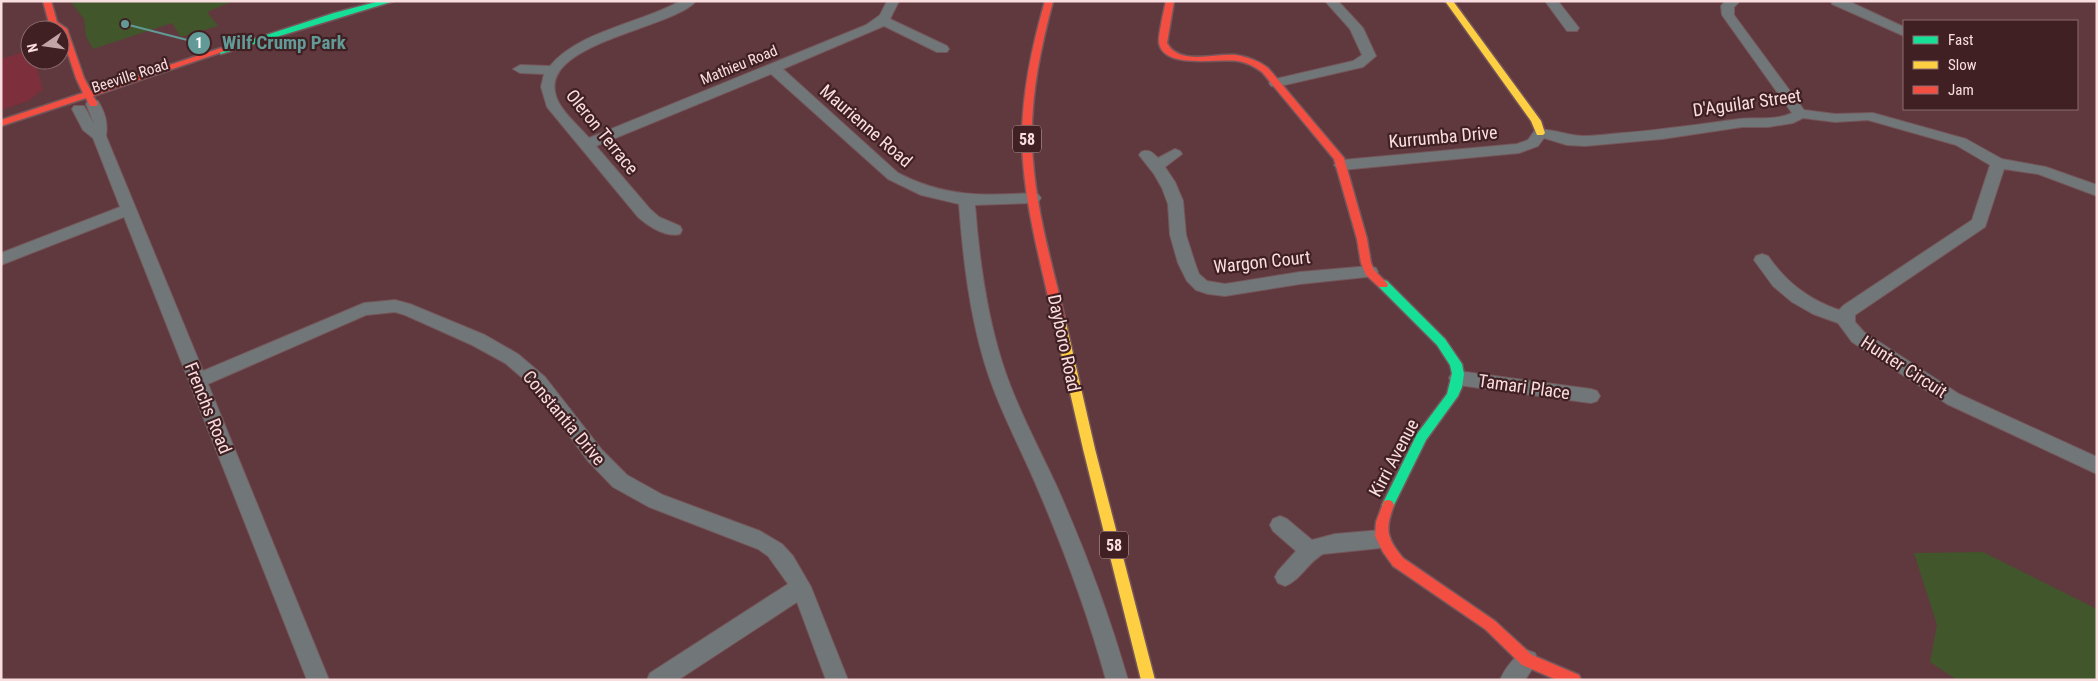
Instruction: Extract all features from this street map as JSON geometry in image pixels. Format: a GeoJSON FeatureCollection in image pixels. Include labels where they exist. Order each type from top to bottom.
{"type":"FeatureCollection","features":[{"type":"Feature","properties":{"kind":"street","name":"Frenchs Road"},"geometry":{"type":"LineString","coordinates":[[46,1],[51,20]]}},
{"type":"Feature","properties":{"kind":"street"},"geometry":{"type":"LineString","coordinates":[[520,69],[552,70],[569,54],[585,46],[653,19],[690,1]]}},
{"type":"Feature","properties":{"kind":"street"},"geometry":{"type":"LineString","coordinates":[[893,1],[888,16],[884,21],[942,49]]}},
{"type":"Feature","properties":{"kind":"street","name":"Dayboro Road"},"geometry":{"type":"LineString","coordinates":[[1049,1],[1038,38],[1029,88],[1027,140],[1032,198],[1079,410],[1148,680]]}},
{"type":"Feature","properties":{"kind":"street"},"geometry":{"type":"LineString","coordinates":[[1170,1],[1163,43],[1164,48],[1169,54],[1184,59],[1235,58],[1248,60],[1260,66],[1332,149],[1342,165],[1362,239],[1366,263],[1370,272],[1418,318],[1452,356],[1458,378]]}},
{"type":"Feature","properties":{"kind":"street"},"geometry":{"type":"LineString","coordinates":[[1276,83],[1358,64],[1369,56],[1356,28],[1330,1]]}},
{"type":"Feature","properties":{"kind":"street"},"geometry":{"type":"LineString","coordinates":[[1449,1],[1536,121],[1540,133]]}},
{"type":"Feature","properties":{"kind":"street"},"geometry":{"type":"LineString","coordinates":[[1551,1],[1572,28]]}},
{"type":"Feature","properties":{"kind":"street"},"geometry":{"type":"LineString","coordinates":[[1734,1],[1727,6],[1728,15],[1800,114]]}},
{"type":"Feature","properties":{"kind":"street"},"geometry":{"type":"LineString","coordinates":[[1837,1],[1903,32]]}},
{"type":"Feature","properties":{"kind":"street","name":"Beeville Road"},"geometry":{"type":"LineString","coordinates":[[1,123],[83,101],[337,15],[386,3]]}},
{"type":"Feature","properties":{"kind":"street","name":"Mathieu Road"},"geometry":{"type":"LineString","coordinates":[[586,145],[884,21]]}},
{"type":"Feature","properties":{"kind":"street","name":"Frenchs Road"},"geometry":{"type":"LineString","coordinates":[[70,53],[88,127],[99,136],[318,680]]}},
{"type":"Feature","properties":{"kind":"street","name":"Maurienne Road"},"geometry":{"type":"LineString","coordinates":[[774,68],[892,176],[920,191],[967,200],[992,201],[1032,198]]}},
{"type":"Feature","properties":{"kind":"street","name":"Oleron Terrace"},"geometry":{"type":"LineString","coordinates":[[552,70],[547,83],[549,97],[586,145],[644,213],[653,220],[674,230]]}},
{"type":"Feature","properties":{"kind":"street","name":"Frenchs Road"},"geometry":{"type":"LineString","coordinates":[[67,86],[83,101]]}},
{"type":"Feature","properties":{"kind":"street","name":"Beeville Road"},"geometry":{"type":"LineString","coordinates":[[1,135],[83,101]]}},
{"type":"Feature","properties":{"kind":"street","name":"D'Aguilar Street"},"geometry":{"type":"LineString","coordinates":[[1540,133],[1566,140],[1585,141],[1662,134],[1742,123],[1768,123],[1788,120],[1800,114],[1835,118],[1868,116],[1961,142],[1998,163],[2042,170],[2097,191]]}},
{"type":"Feature","properties":{"kind":"street","name":"Kurrumba Drive"},"geometry":{"type":"LineString","coordinates":[[1342,165],[1519,148],[1533,143],[1540,133]]}},
{"type":"Feature","properties":{"kind":"street","name":"Wargon Court"},"geometry":{"type":"LineString","coordinates":[[1175,154],[1152,160],[1176,203],[1177,228],[1190,274],[1203,287],[1225,290],[1300,278],[1370,272]]}},
{"type":"Feature","properties":{"kind":"street","name":"Hunter Circuit"},"geometry":{"type":"LineString","coordinates":[[1998,163],[1979,223],[1850,309],[1846,313],[1846,319],[1850,330],[1858,337],[1954,399],[2097,466]]}},
{"type":"Feature","properties":{"kind":"street"},"geometry":{"type":"LineString","coordinates":[[967,200],[969,233],[978,292],[1000,382],[1082,568],[1102,626],[1117,680]]}},
{"type":"Feature","properties":{"kind":"street"},"geometry":{"type":"LineString","coordinates":[[1,259],[128,210]]}},
{"type":"Feature","properties":{"kind":"street"},"geometry":{"type":"LineString","coordinates":[[1762,260],[1772,276],[1800,301],[1820,311],[1846,319]]}},
{"type":"Feature","properties":{"kind":"street","name":"Constantia Drive"},"geometry":{"type":"LineString","coordinates":[[197,381],[364,309],[395,306],[410,310],[506,354],[538,380],[610,473],[630,489],[655,501],[756,538],[774,549],[790,567],[837,680]]}},
{"type":"Feature","properties":{"kind":"street","name":"Tamari Place"},"geometry":{"type":"LineString","coordinates":[[1458,378],[1591,396]]}},
{"type":"Feature","properties":{"kind":"street","name":"Kirri Avenue"},"geometry":{"type":"LineString","coordinates":[[1381,539],[1379,530],[1381,520],[1422,436],[1447,404],[1458,378]]}},
{"type":"Feature","properties":{"kind":"street"},"geometry":{"type":"LineString","coordinates":[[1280,525],[1310,551]]}},
{"type":"Feature","properties":{"kind":"street"},"geometry":{"type":"LineString","coordinates":[[1285,577],[1310,551],[1318,546],[1381,539],[1388,551],[1398,562],[1490,625],[1527,660],[1574,680]]}},
{"type":"Feature","properties":{"kind":"street"},"geometry":{"type":"LineString","coordinates":[[658,680],[800,588]]}},
{"type":"Feature","properties":{"kind":"street"},"geometry":{"type":"LineString","coordinates":[[1511,680],[1527,660]]}},
{"type":"Feature","properties":{"kind":"shaded area"},"geometry":{"type":"Polygon","coordinates":[[[20,53],[20,70],[37,70],[43,89],[28,101],[1,110],[1,59],[20,53]]]}},
{"type":"Feature","properties":{"kind":"green space"},"geometry":{"type":"Polygon","coordinates":[[[70,1],[233,1],[207,12],[218,26],[181,37],[172,23],[93,49],[86,36],[84,19],[70,1]]]}},
{"type":"Feature","properties":{"kind":"green space"},"geometry":{"type":"Polygon","coordinates":[[[1983,552],[2097,609],[2097,680],[1957,680],[1930,662],[1937,625],[1914,553],[1983,552]]]}},
{"type":"Feature","properties":{"kind":"traffic: fast"},"geometry":{"type":"LineString","coordinates":[[221,51],[337,15],[390,1]]}},
{"type":"Feature","properties":{"kind":"traffic: fast"},"geometry":{"type":"LineString","coordinates":[[1383,284],[1441,342],[1456,364],[1458,374],[1452,396],[1421,437],[1388,505]]}},
{"type":"Feature","properties":{"kind":"traffic: slow"},"geometry":{"type":"LineString","coordinates":[[1449,1],[1536,121],[1540,133]]}},
{"type":"Feature","properties":{"kind":"traffic: slow"},"geometry":{"type":"LineString","coordinates":[[1060,323],[1089,449],[1148,680]]}},
{"type":"Feature","properties":{"kind":"traffic: jam"},"geometry":{"type":"LineString","coordinates":[[47,1],[53,23],[63,29],[80,78],[93,104]]}},
{"type":"Feature","properties":{"kind":"traffic: jam"},"geometry":{"type":"LineString","coordinates":[[1049,1],[1030,87],[1027,140],[1034,209],[1060,323]]}},
{"type":"Feature","properties":{"kind":"traffic: jam"},"geometry":{"type":"LineString","coordinates":[[1170,1],[1163,43],[1167,51],[1184,58],[1237,58],[1258,65],[1265,70],[1339,158],[1362,239],[1366,263],[1370,272],[1383,284]]}},
{"type":"Feature","properties":{"kind":"traffic: jam"},"geometry":{"type":"LineString","coordinates":[[1,123],[221,51]]}},
{"type":"Feature","properties":{"kind":"traffic: jam"},"geometry":{"type":"LineString","coordinates":[[1388,505],[1382,522],[1382,536],[1387,548],[1398,562],[1490,625],[1527,660],[1574,680]]}},
{"type":"Feature","properties":{"kind":"place","name":"Wilf Crump Park"},"geometry":{"type":"Point","coordinates":[125,24]}}]}
